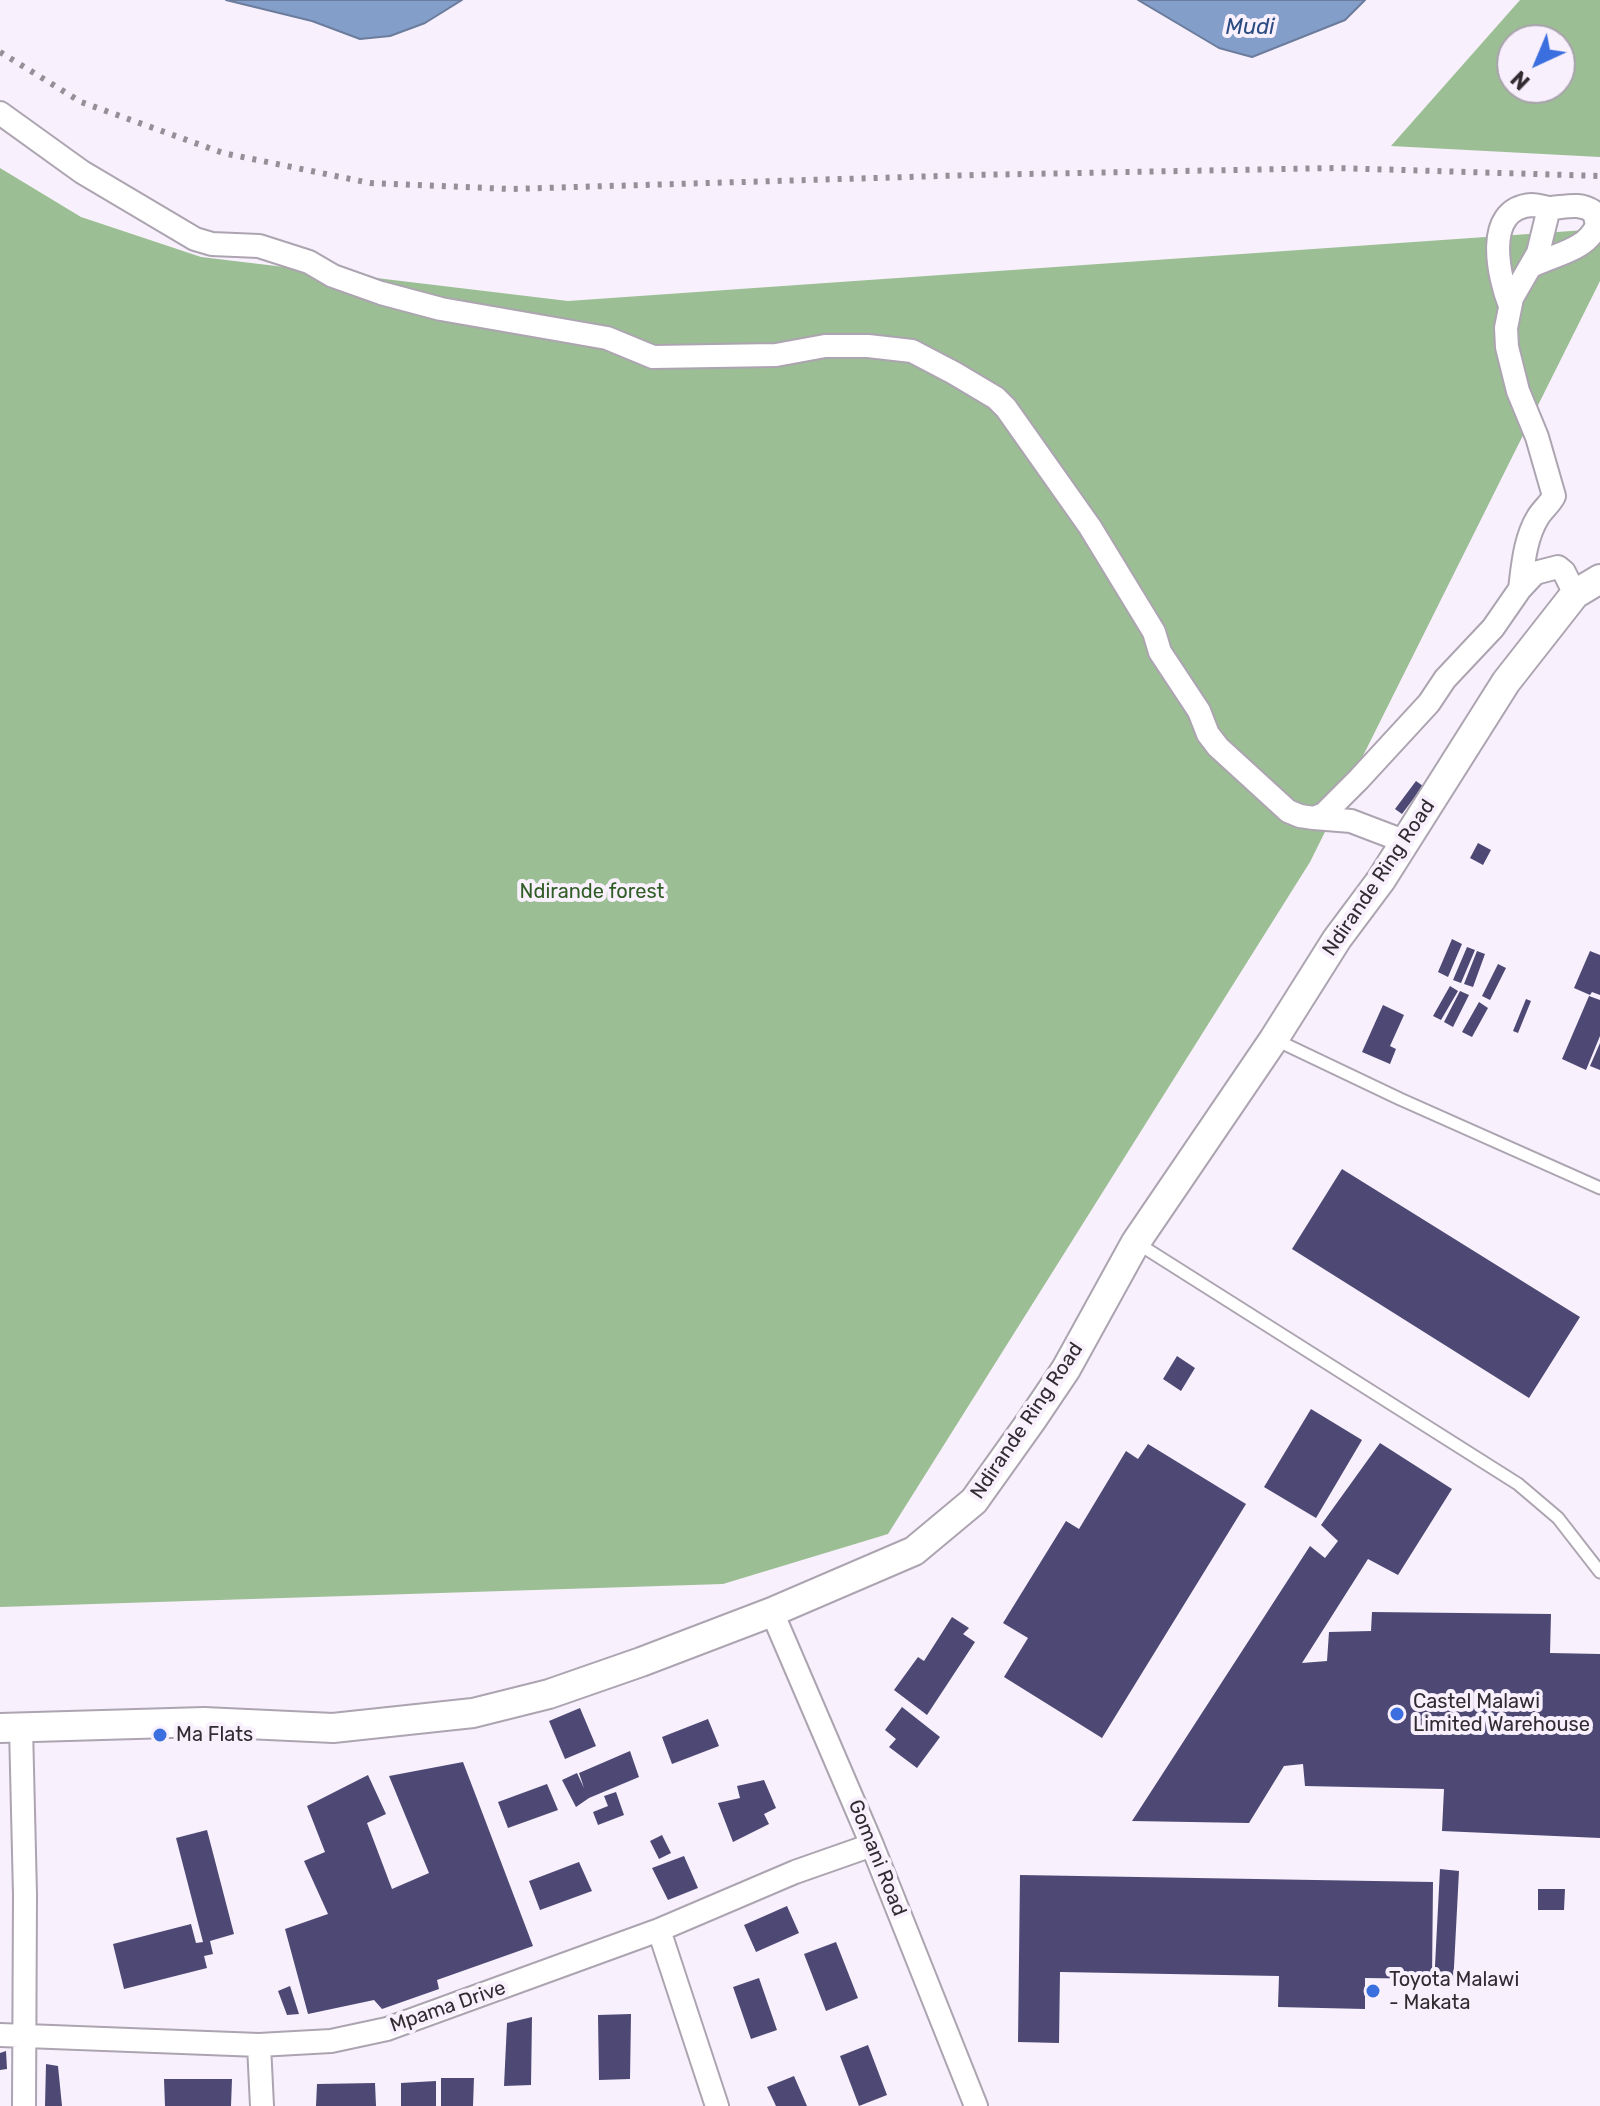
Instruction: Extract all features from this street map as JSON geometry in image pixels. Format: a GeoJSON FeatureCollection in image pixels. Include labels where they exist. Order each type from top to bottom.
{"type":"FeatureCollection","features":[{"type":"Feature","properties":{"kind":"street"},"geometry":{"type":"LineString","coordinates":[[0,113],[82,172],[195,239],[212,244],[259,246],[309,262],[333,276],[381,293],[441,309],[607,338],[653,357],[776,355],[825,346],[868,346],[912,351],[996,398],[1027,436],[1090,527],[1154,632],[1160,652],[1199,711],[1208,734],[1288,811],[1300,816],[1351,821],[1406,842]]}},
{"type":"Feature","properties":{"kind":"street"},"geometry":{"type":"LineString","coordinates":[[1510,306],[1500,279],[1497,251],[1502,227],[1516,211],[1532,205],[1587,207],[1597,218],[1593,235],[1582,245],[1534,265],[1527,272],[1510,306],[1506,328],[1511,369],[1537,437],[1554,496],[1529,537],[1520,589]]}},
{"type":"Feature","properties":{"kind":"street"},"geometry":{"type":"LineString","coordinates":[[1534,265],[1549,208]]}},
{"type":"Feature","properties":{"kind":"street"},"geometry":{"type":"LineString","coordinates":[[1314,818],[1324,814],[1429,703],[1445,679],[1493,628],[1535,573],[1558,567],[1564,572],[1575,594]]}},
{"type":"Feature","properties":{"kind":"street","name":"Ndirande Ring Road"},"geometry":{"type":"LineString","coordinates":[[10,1727],[204,1722],[333,1728],[473,1713],[590,1680],[772,1612],[914,1551],[974,1501],[1066,1369],[1136,1242],[1274,1039],[1337,939],[1406,842],[1506,682],[1575,594],[1600,579]]}},
{"type":"Feature","properties":{"kind":"street","name":"Gomani Road"},"geometry":{"type":"LineString","coordinates":[[772,1612],[872,1845],[976,2106]]}},
{"type":"Feature","properties":{"kind":"street"},"geometry":{"type":"LineString","coordinates":[[10,1727],[25,1895],[24,2106]]}},
{"type":"Feature","properties":{"kind":"street","name":"Mpama Drive"},"geometry":{"type":"LineString","coordinates":[[0,2035],[259,2045],[331,2041],[387,2029],[659,1930],[795,1872],[872,1845]]}},
{"type":"Feature","properties":{"kind":"street"},"geometry":{"type":"LineString","coordinates":[[659,1930],[717,2106]]}},
{"type":"Feature","properties":{"kind":"street"},"geometry":{"type":"LineString","coordinates":[[259,2045],[262,2106]]}},
{"type":"Feature","properties":{"kind":"lane"},"geometry":{"type":"LineString","coordinates":[[1274,1039],[1600,1188]]}},
{"type":"Feature","properties":{"kind":"lane"},"geometry":{"type":"LineString","coordinates":[[1136,1242],[1518,1484],[1558,1518],[1600,1572]]}},
{"type":"Feature","properties":{"kind":"green space"},"geometry":{"type":"Polygon","coordinates":[[[1520,0],[1600,0],[1600,157],[1391,146],[1496,27],[1496,104],[1576,104],[1576,24],[1499,24],[1520,0]]]}},
{"type":"Feature","properties":{"kind":"green space","name":"Ndirande forest"},"geometry":{"type":"Polygon","coordinates":[[[0,168],[81,217],[201,257],[568,301],[1600,229],[1600,281],[1310,862],[888,1534],[723,1584],[0,1607],[0,168]]]}},
{"type":"Feature","properties":{"kind":"water"},"geometry":{"type":"Polygon","coordinates":[[[226,0],[462,0],[425,23],[390,36],[360,39],[312,21],[226,0]]]}},
{"type":"Feature","properties":{"kind":"water","name":"Mudi"},"geometry":{"type":"Polygon","coordinates":[[[1138,0],[1365,0],[1345,20],[1252,57],[1219,48],[1138,0]]]}},
{"type":"Feature","properties":{"kind":"building"},"geometry":{"type":"Polygon","coordinates":[[[1416,781],[1423,786],[1402,814],[1395,809],[1416,781]]]}},
{"type":"Feature","properties":{"kind":"building"},"geometry":{"type":"Polygon","coordinates":[[[1478,843],[1491,850],[1483,865],[1470,858],[1478,843]]]}},
{"type":"Feature","properties":{"kind":"building"},"geometry":{"type":"Polygon","coordinates":[[[1452,939],[1462,944],[1448,977],[1438,972],[1452,939]]]}},
{"type":"Feature","properties":{"kind":"building"},"geometry":{"type":"Polygon","coordinates":[[[1467,947],[1475,950],[1461,983],[1453,980],[1467,947]]]}},
{"type":"Feature","properties":{"kind":"building"},"geometry":{"type":"Polygon","coordinates":[[[1477,951],[1485,954],[1473,987],[1464,984],[1477,951]]]}},
{"type":"Feature","properties":{"kind":"building"},"geometry":{"type":"Polygon","coordinates":[[[1590,951],[1600,955],[1600,995],[1592,992],[1590,995],[1574,988],[1590,951]]]}},
{"type":"Feature","properties":{"kind":"building"},"geometry":{"type":"Polygon","coordinates":[[[1498,964],[1506,968],[1490,1000],[1482,996],[1498,964]]]}},
{"type":"Feature","properties":{"kind":"building"},"geometry":{"type":"Polygon","coordinates":[[[1450,986],[1458,991],[1441,1020],[1433,1016],[1450,986]]]}},
{"type":"Feature","properties":{"kind":"building"},"geometry":{"type":"Polygon","coordinates":[[[1460,991],[1469,995],[1453,1027],[1444,1022],[1460,991]]]}},
{"type":"Feature","properties":{"kind":"building"},"geometry":{"type":"Polygon","coordinates":[[[1589,996],[1600,1000],[1600,1036],[1586,1070],[1562,1059],[1589,996]]]}},
{"type":"Feature","properties":{"kind":"building"},"geometry":{"type":"Polygon","coordinates":[[[1526,999],[1531,1001],[1518,1033],[1513,1031],[1526,999]]]}},
{"type":"Feature","properties":{"kind":"building"},"geometry":{"type":"Polygon","coordinates":[[[1479,1002],[1488,1008],[1472,1037],[1462,1032],[1479,1002]]]}},
{"type":"Feature","properties":{"kind":"building"},"geometry":{"type":"Polygon","coordinates":[[[1383,1005],[1404,1015],[1390,1046],[1396,1049],[1390,1064],[1362,1052],[1383,1005]]]}},
{"type":"Feature","properties":{"kind":"building"},"geometry":{"type":"Polygon","coordinates":[[[1600,1043],[1600,1070],[1590,1066],[1600,1043]]]}},
{"type":"Feature","properties":{"kind":"building"},"geometry":{"type":"Polygon","coordinates":[[[1342,1169],[1580,1317],[1529,1398],[1292,1249],[1342,1169]]]}},
{"type":"Feature","properties":{"kind":"building"},"geometry":{"type":"Polygon","coordinates":[[[1177,1356],[1195,1368],[1181,1391],[1163,1379],[1177,1356]]]}},
{"type":"Feature","properties":{"kind":"building"},"geometry":{"type":"Polygon","coordinates":[[[1311,1409],[1362,1440],[1316,1518],[1264,1487],[1311,1409]]]}},
{"type":"Feature","properties":{"kind":"building"},"geometry":{"type":"Polygon","coordinates":[[[1380,1443],[1452,1489],[1398,1575],[1368,1559],[1302,1663],[1327,1661],[1329,1632],[1371,1631],[1372,1612],[1551,1614],[1550,1653],[1600,1654],[1600,1838],[1442,1831],[1444,1789],[1305,1786],[1303,1764],[1284,1766],[1249,1823],[1132,1821],[1310,1546],[1325,1558],[1338,1541],[1321,1525],[1380,1443]]]}},
{"type":"Feature","properties":{"kind":"building"},"geometry":{"type":"Polygon","coordinates":[[[1148,1444],[1246,1504],[1102,1738],[1004,1677],[1028,1638],[1003,1623],[1066,1521],[1079,1529],[1126,1451],[1138,1459],[1148,1444]]]}},
{"type":"Feature","properties":{"kind":"building"},"geometry":{"type":"Polygon","coordinates":[[[952,1617],[969,1628],[963,1634],[975,1642],[927,1715],[894,1690],[918,1657],[924,1661],[952,1617]]]}},
{"type":"Feature","properties":{"kind":"building"},"geometry":{"type":"Polygon","coordinates":[[[902,1707],[940,1737],[917,1768],[889,1747],[896,1739],[885,1730],[902,1707]]]}},
{"type":"Feature","properties":{"kind":"building"},"geometry":{"type":"Polygon","coordinates":[[[580,1708],[596,1746],[565,1759],[549,1721],[580,1708]]]}},
{"type":"Feature","properties":{"kind":"building"},"geometry":{"type":"Polygon","coordinates":[[[708,1719],[719,1746],[672,1764],[662,1737],[708,1719]]]}},
{"type":"Feature","properties":{"kind":"building"},"geometry":{"type":"Polygon","coordinates":[[[630,1751],[639,1777],[589,1798],[576,1807],[562,1780],[577,1773],[584,1788],[579,1773],[630,1751]]]}},
{"type":"Feature","properties":{"kind":"building"},"geometry":{"type":"Polygon","coordinates":[[[463,1762],[533,1946],[437,1980],[439,1989],[382,2009],[374,2000],[308,2014],[285,1929],[328,1914],[304,1861],[325,1852],[307,1806],[368,1775],[386,1814],[367,1823],[392,1889],[429,1873],[389,1776],[463,1762]]]}},
{"type":"Feature","properties":{"kind":"building"},"geometry":{"type":"Polygon","coordinates":[[[764,1780],[776,1808],[764,1814],[769,1824],[733,1842],[718,1803],[740,1798],[737,1786],[764,1780]]]}},
{"type":"Feature","properties":{"kind":"building"},"geometry":{"type":"Polygon","coordinates":[[[547,1784],[558,1810],[508,1828],[498,1802],[547,1784]]]}},
{"type":"Feature","properties":{"kind":"building"},"geometry":{"type":"Polygon","coordinates":[[[616,1792],[624,1815],[598,1825],[593,1812],[608,1806],[604,1796],[616,1792]]]}},
{"type":"Feature","properties":{"kind":"building"},"geometry":{"type":"Polygon","coordinates":[[[207,1830],[234,1934],[210,1941],[213,1954],[204,1956],[207,1968],[124,1989],[113,1944],[191,1924],[196,1943],[203,1942],[176,1838],[207,1830]]]}},
{"type":"Feature","properties":{"kind":"building"},"geometry":{"type":"Polygon","coordinates":[[[662,1835],[671,1853],[659,1859],[650,1841],[662,1835]]]}},
{"type":"Feature","properties":{"kind":"building"},"geometry":{"type":"Polygon","coordinates":[[[684,1856],[698,1888],[668,1900],[652,1868],[684,1856]]]}},
{"type":"Feature","properties":{"kind":"building"},"geometry":{"type":"Polygon","coordinates":[[[579,1862],[592,1891],[540,1910],[529,1881],[579,1862]]]}},
{"type":"Feature","properties":{"kind":"building"},"geometry":{"type":"Polygon","coordinates":[[[1440,1869],[1459,1871],[1453,1986],[1434,1985],[1440,1869]]]}},
{"type":"Feature","properties":{"kind":"building"},"geometry":{"type":"Polygon","coordinates":[[[1020,1875],[1433,1882],[1432,1979],[1365,1978],[1365,2009],[1278,2007],[1279,1976],[1060,1972],[1059,2043],[1018,2042],[1020,1875]]]}},
{"type":"Feature","properties":{"kind":"building"},"geometry":{"type":"Polygon","coordinates":[[[1538,1889],[1565,1889],[1564,1910],[1538,1910],[1538,1889]]]}},
{"type":"Feature","properties":{"kind":"building"},"geometry":{"type":"Polygon","coordinates":[[[787,1906],[799,1933],[756,1952],[744,1925],[787,1906]]]}},
{"type":"Feature","properties":{"kind":"building"},"geometry":{"type":"Polygon","coordinates":[[[836,1942],[858,1998],[826,2011],[804,1954],[836,1942]]]}},
{"type":"Feature","properties":{"kind":"building"},"geometry":{"type":"Polygon","coordinates":[[[759,1978],[777,2030],[751,2039],[733,1987],[759,1978]]]}},
{"type":"Feature","properties":{"kind":"building"},"geometry":{"type":"Polygon","coordinates":[[[290,1986],[299,2014],[287,2015],[278,1991],[290,1986]]]}},
{"type":"Feature","properties":{"kind":"building"},"geometry":{"type":"Polygon","coordinates":[[[631,2014],[630,2079],[599,2080],[598,2015],[631,2014]]]}},
{"type":"Feature","properties":{"kind":"building"},"geometry":{"type":"Polygon","coordinates":[[[532,2017],[531,2085],[504,2086],[507,2023],[532,2017]]]}},
{"type":"Feature","properties":{"kind":"building"},"geometry":{"type":"Polygon","coordinates":[[[868,2045],[887,2095],[859,2106],[840,2056],[868,2045]]]}},
{"type":"Feature","properties":{"kind":"building"},"geometry":{"type":"Polygon","coordinates":[[[6,2051],[7,2069],[0,2070],[0,2053],[6,2051]]]}},
{"type":"Feature","properties":{"kind":"building"},"geometry":{"type":"Polygon","coordinates":[[[46,2064],[58,2066],[62,2106],[45,2106],[46,2064]]]}},
{"type":"Feature","properties":{"kind":"building"},"geometry":{"type":"Polygon","coordinates":[[[794,2076],[807,2106],[776,2106],[767,2087],[794,2076]]]}},
{"type":"Feature","properties":{"kind":"building"},"geometry":{"type":"Polygon","coordinates":[[[441,2078],[474,2078],[473,2106],[441,2106],[441,2078]]]}},
{"type":"Feature","properties":{"kind":"building"},"geometry":{"type":"Polygon","coordinates":[[[164,2079],[232,2079],[231,2106],[165,2106],[164,2079]]]}},
{"type":"Feature","properties":{"kind":"building"},"geometry":{"type":"Polygon","coordinates":[[[436,2081],[436,2106],[401,2106],[401,2083],[436,2081]]]}},
{"type":"Feature","properties":{"kind":"building"},"geometry":{"type":"Polygon","coordinates":[[[375,2083],[376,2106],[316,2106],[317,2084],[375,2083]]]}},
{"type":"Feature","properties":{"kind":"railway"},"geometry":{"type":"LineString","coordinates":[[0,52],[81,102],[223,153],[370,183],[510,189],[1336,168],[1600,176]]}},
{"type":"Feature","properties":{"kind":"place","name":"Castel Malawi Limited Warehouse"},"geometry":{"type":"Point","coordinates":[1397,1714]}},
{"type":"Feature","properties":{"kind":"place","name":"Ma Flats"},"geometry":{"type":"Point","coordinates":[160,1735]}},
{"type":"Feature","properties":{"kind":"place","name":"Toyota Malawi - Makata"},"geometry":{"type":"Point","coordinates":[1373,1991]}}]}
